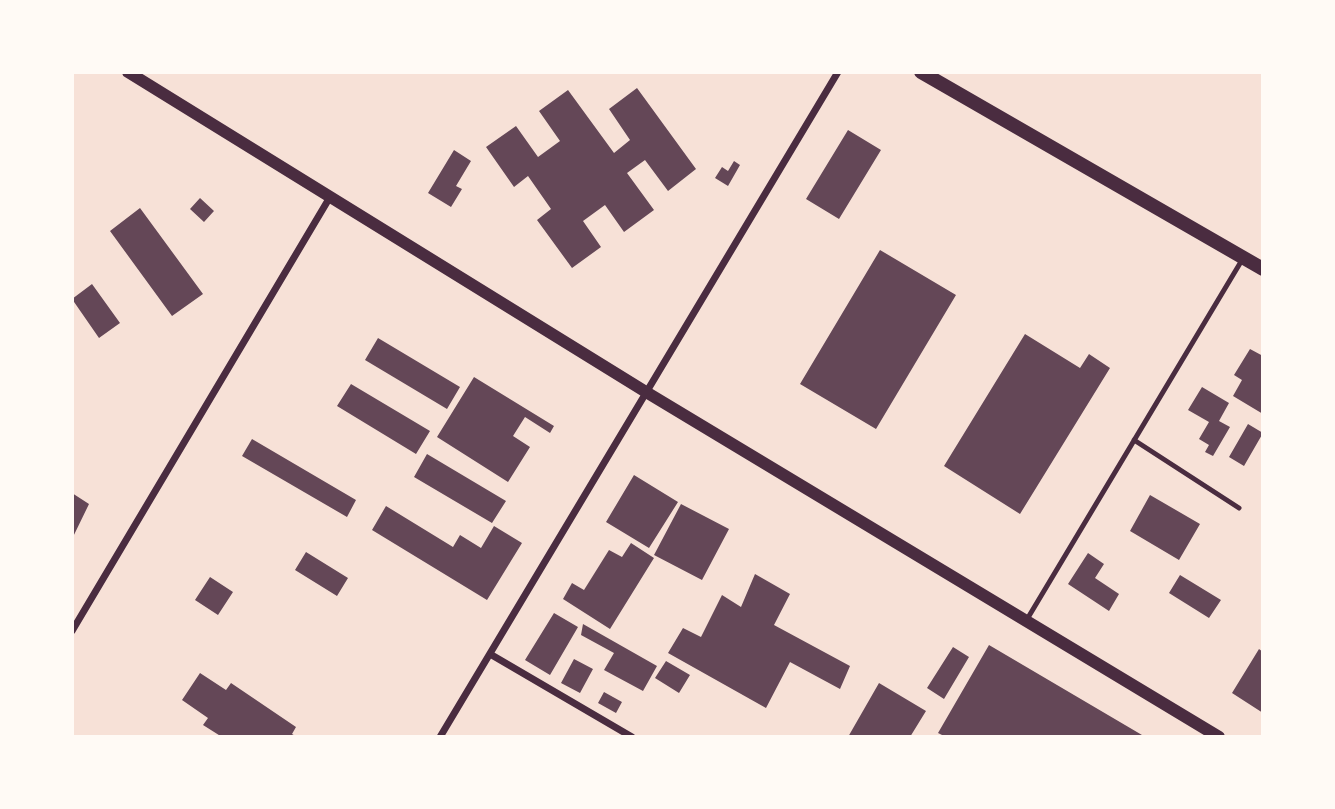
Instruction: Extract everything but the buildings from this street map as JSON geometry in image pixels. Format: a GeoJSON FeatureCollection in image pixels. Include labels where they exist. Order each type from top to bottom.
{"type":"FeatureCollection","features":[{"type":"Feature","properties":{"kind":"main road"},"geometry":{"type":"LineString","coordinates":[[921,72],[1263,269]]}},
{"type":"Feature","properties":{"kind":"street"},"geometry":{"type":"LineString","coordinates":[[128,72],[646,393],[1219,737]]}},
{"type":"Feature","properties":{"kind":"street"},"geometry":{"type":"LineString","coordinates":[[440,737],[838,72]]}},
{"type":"Feature","properties":{"kind":"street"},"geometry":{"type":"LineString","coordinates":[[72,631],[330,197]]}},
{"type":"Feature","properties":{"kind":"street"},"geometry":{"type":"LineString","coordinates":[[491,654],[632,737]]}},
{"type":"Feature","properties":{"kind":"lane"},"geometry":{"type":"LineString","coordinates":[[1026,621],[1244,257]]}},
{"type":"Feature","properties":{"kind":"lane"},"geometry":{"type":"LineString","coordinates":[[1134,440],[1239,508]]}}]}
